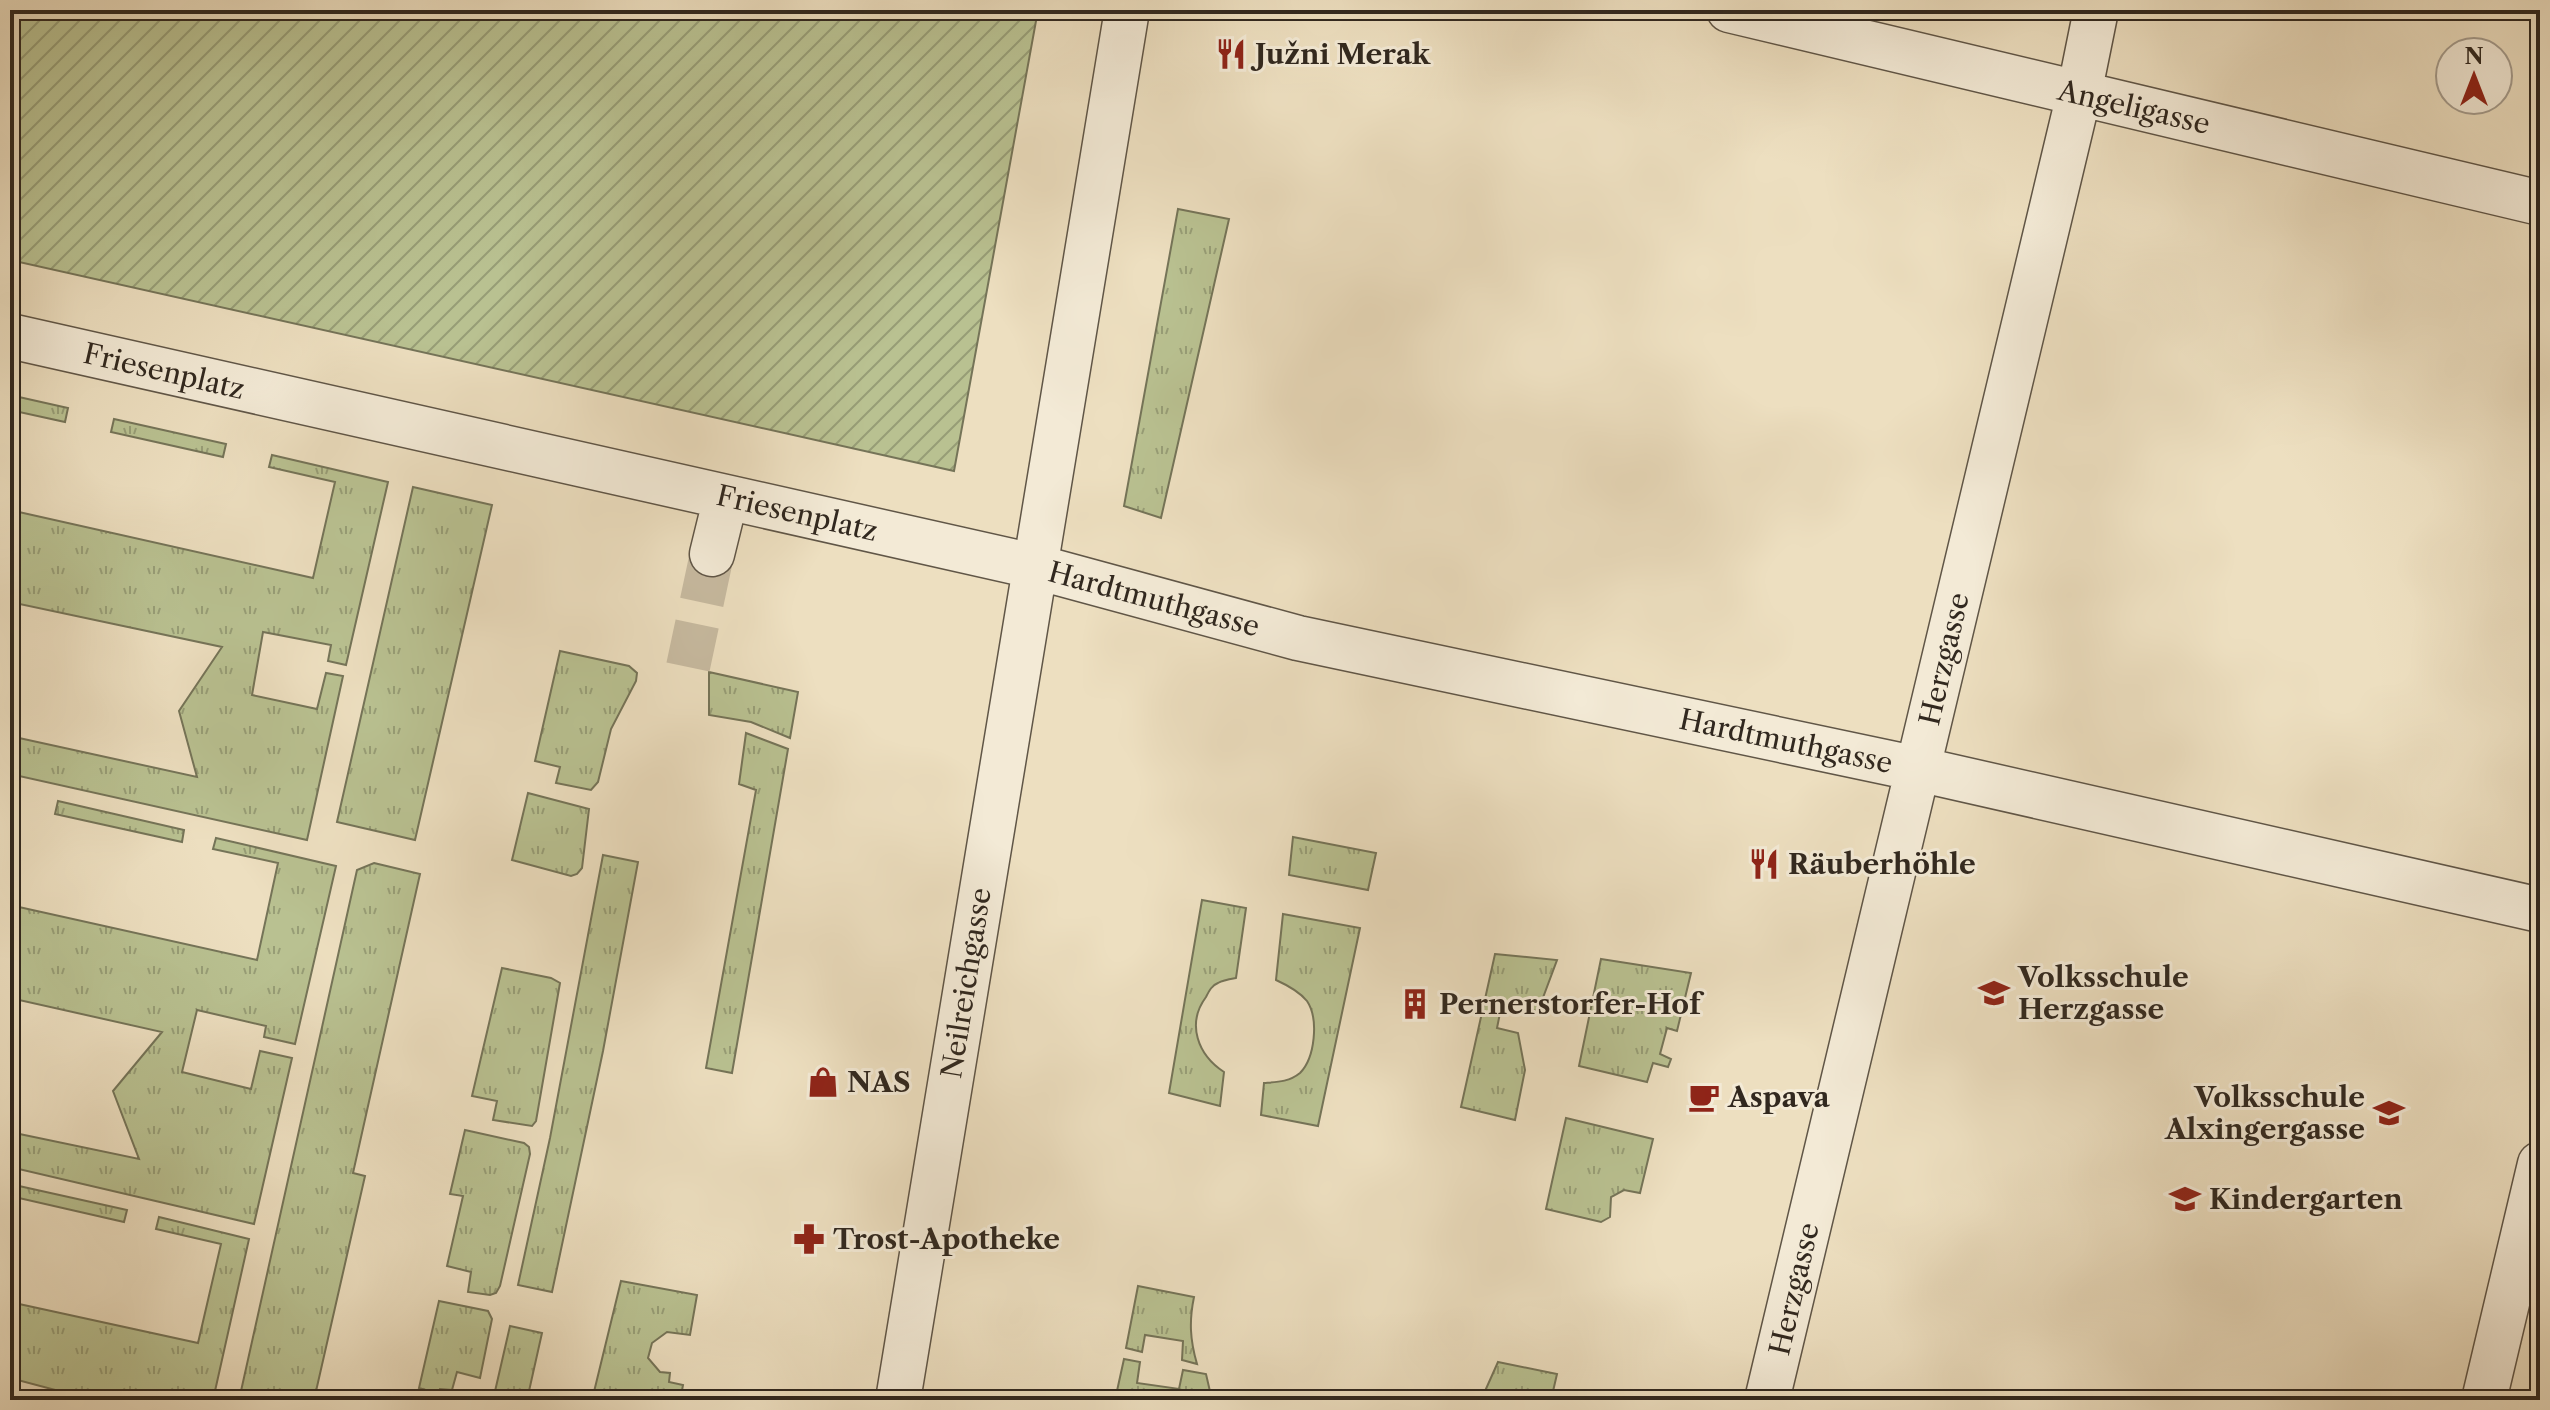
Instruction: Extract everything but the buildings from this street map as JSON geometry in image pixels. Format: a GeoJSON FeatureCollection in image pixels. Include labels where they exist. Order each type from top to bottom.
{"type":"FeatureCollection","features":[{"type":"Feature","properties":{"kind":"street"},"geometry":{"type":"LineString","coordinates":[[1033,566],[1127,10]]}},
{"type":"Feature","properties":{"kind":"street","name":"Angeligasse"},"geometry":{"type":"LineString","coordinates":[[1729,10],[2540,203]]}},
{"type":"Feature","properties":{"kind":"street","name":"Herzgasse"},"geometry":{"type":"LineString","coordinates":[[1767,1400],[2079,94],[2096,10]]}},
{"type":"Feature","properties":{"kind":"street","name":"Friesenplatz"},"geometry":{"type":"LineString","coordinates":[[10,336],[1033,566]]}},
{"type":"Feature","properties":{"kind":"street"},"geometry":{"type":"LineString","coordinates":[[712,554],[726,497]]}},
{"type":"Feature","properties":{"kind":"street","name":"Hardtmuthgasse"},"geometry":{"type":"LineString","coordinates":[[1033,566],[1298,638],[1918,769],[2540,910]]}},
{"type":"Feature","properties":{"kind":"street","name":"Neilreichgasse"},"geometry":{"type":"LineString","coordinates":[[898,1400],[1033,566]]}},
{"type":"Feature","properties":{"kind":"street"},"geometry":{"type":"LineString","coordinates":[[2484,1400],[2540,1164]]}},
{"type":"Feature","properties":{"kind":"green space"},"geometry":{"type":"Polygon","coordinates":[[[10,10],[1038,10],[954,471],[10,260],[10,10]]]}},
{"type":"Feature","properties":{"kind":"green space"},"geometry":{"type":"Polygon","coordinates":[[[1178,209],[1229,219],[1161,518],[1124,506],[1178,209]]]}},
{"type":"Feature","properties":{"kind":"green space"},"geometry":{"type":"Polygon","coordinates":[[[10,395],[68,408],[65,422],[10,410],[10,395]]]}},
{"type":"Feature","properties":{"kind":"green space"},"geometry":{"type":"Polygon","coordinates":[[[114,419],[226,444],[223,457],[111,432],[114,419]]]}},
{"type":"Feature","properties":{"kind":"green space"},"geometry":{"type":"Polygon","coordinates":[[[272,455],[388,482],[346,665],[328,661],[331,645],[263,632],[252,695],[317,709],[326,673],[343,676],[307,840],[10,774],[10,736],[197,777],[179,711],[222,647],[10,602],[10,510],[313,578],[335,482],[269,467],[272,455]]]}},
{"type":"Feature","properties":{"kind":"green space"},"geometry":{"type":"Polygon","coordinates":[[[413,487],[492,505],[415,840],[337,822],[413,487]]]}},
{"type":"Feature","properties":{"kind":"green space"},"geometry":{"type":"Polygon","coordinates":[[[560,651],[629,666],[637,673],[636,681],[611,729],[598,782],[591,790],[556,783],[560,767],[535,761],[560,651]]]}},
{"type":"Feature","properties":{"kind":"green space"},"geometry":{"type":"Polygon","coordinates":[[[709,672],[798,692],[790,738],[751,722],[709,715],[709,672]]]}},
{"type":"Feature","properties":{"kind":"green space"},"geometry":{"type":"Polygon","coordinates":[[[746,733],[788,749],[732,1073],[706,1068],[756,790],[739,784],[746,733]]]}},
{"type":"Feature","properties":{"kind":"green space"},"geometry":{"type":"Polygon","coordinates":[[[528,793],[589,809],[582,868],[577,874],[571,876],[512,860],[528,793]]]}},
{"type":"Feature","properties":{"kind":"green space"},"geometry":{"type":"Polygon","coordinates":[[[58,801],[184,830],[182,842],[55,814],[58,801]]]}},
{"type":"Feature","properties":{"kind":"green space"},"geometry":{"type":"Polygon","coordinates":[[[1293,837],[1376,853],[1368,890],[1289,875],[1293,837]]]}},
{"type":"Feature","properties":{"kind":"green space"},"geometry":{"type":"Polygon","coordinates":[[[216,838],[336,866],[295,1044],[264,1037],[266,1026],[197,1010],[182,1072],[251,1089],[260,1051],[292,1058],[254,1224],[10,1167],[10,1132],[139,1159],[113,1091],[162,1032],[10,998],[10,905],[257,960],[278,863],[213,849],[216,838]]]}},
{"type":"Feature","properties":{"kind":"green space"},"geometry":{"type":"Polygon","coordinates":[[[603,855],[638,862],[603,1051],[552,1292],[518,1285],[550,1138],[603,855]]]}},
{"type":"Feature","properties":{"kind":"green space"},"geometry":{"type":"Polygon","coordinates":[[[374,863],[420,874],[353,1173],[365,1176],[314,1400],[239,1400],[357,870],[374,863]]]}},
{"type":"Feature","properties":{"kind":"green space"},"geometry":{"type":"Polygon","coordinates":[[[1202,900],[1246,908],[1236,978],[1212,987],[1197,1018],[1196,1028],[1202,1048],[1224,1072],[1220,1106],[1169,1093],[1202,900]]]}},
{"type":"Feature","properties":{"kind":"green space"},"geometry":{"type":"Polygon","coordinates":[[[1283,914],[1360,928],[1318,1126],[1261,1115],[1264,1083],[1287,1080],[1300,1073],[1309,1058],[1314,1038],[1313,1018],[1307,1001],[1297,991],[1276,980],[1283,914]]]}},
{"type":"Feature","properties":{"kind":"green space"},"geometry":{"type":"Polygon","coordinates":[[[1495,954],[1557,960],[1538,1011],[1501,1008],[1497,1028],[1518,1033],[1525,1070],[1515,1120],[1461,1107],[1495,954]]]}},
{"type":"Feature","properties":{"kind":"green space"},"geometry":{"type":"Polygon","coordinates":[[[1601,959],[1691,973],[1677,1031],[1667,1028],[1660,1054],[1671,1059],[1668,1067],[1653,1063],[1647,1082],[1579,1066],[1601,959]]]}},
{"type":"Feature","properties":{"kind":"green space"},"geometry":{"type":"Polygon","coordinates":[[[502,968],[551,978],[560,983],[536,1121],[532,1126],[493,1120],[497,1101],[472,1096],[502,968]]]}},
{"type":"Feature","properties":{"kind":"green space"},"geometry":{"type":"Polygon","coordinates":[[[1566,1118],[1653,1139],[1640,1193],[1624,1190],[1611,1197],[1610,1217],[1601,1222],[1546,1209],[1566,1118]]]}},
{"type":"Feature","properties":{"kind":"green space"},"geometry":{"type":"Polygon","coordinates":[[[465,1130],[524,1143],[529,1147],[530,1154],[500,1286],[496,1293],[490,1295],[468,1292],[471,1272],[447,1266],[463,1196],[450,1194],[465,1130]]]}},
{"type":"Feature","properties":{"kind":"green space"},"geometry":{"type":"Polygon","coordinates":[[[10,1184],[127,1210],[124,1222],[10,1196],[10,1184]]]}},
{"type":"Feature","properties":{"kind":"green space"},"geometry":{"type":"Polygon","coordinates":[[[159,1217],[249,1239],[213,1400],[93,1400],[10,1378],[10,1302],[198,1343],[221,1244],[156,1229],[159,1217]]]}},
{"type":"Feature","properties":{"kind":"green space"},"geometry":{"type":"Polygon","coordinates":[[[621,1281],[697,1295],[690,1335],[667,1332],[652,1343],[648,1358],[660,1372],[670,1373],[669,1382],[683,1385],[681,1396],[659,1393],[658,1400],[592,1400],[621,1281]]]}},
{"type":"Feature","properties":{"kind":"green space"},"geometry":{"type":"Polygon","coordinates":[[[1138,1286],[1194,1297],[1191,1330],[1197,1364],[1182,1360],[1183,1341],[1145,1335],[1142,1352],[1126,1348],[1138,1286]]]}},
{"type":"Feature","properties":{"kind":"green space"},"geometry":{"type":"Polygon","coordinates":[[[439,1301],[488,1311],[492,1319],[480,1378],[457,1372],[452,1390],[440,1389],[439,1394],[419,1388],[439,1301]]]}},
{"type":"Feature","properties":{"kind":"green space"},"geometry":{"type":"Polygon","coordinates":[[[510,1326],[542,1333],[527,1400],[493,1400],[510,1326]]]}},
{"type":"Feature","properties":{"kind":"green space"},"geometry":{"type":"Polygon","coordinates":[[[1124,1359],[1140,1362],[1137,1383],[1179,1389],[1183,1370],[1206,1374],[1212,1400],[1115,1400],[1124,1359]]]}},
{"type":"Feature","properties":{"kind":"green space"},"geometry":{"type":"Polygon","coordinates":[[[1498,1362],[1557,1374],[1551,1400],[1481,1400],[1498,1362]]]}},
{"type":"Feature","properties":{"kind":"tunnel"},"geometry":{"type":"LineString","coordinates":[[688,667],[712,554]]}},
{"type":"Feature","properties":{"kind":"place","name":"Južni Merak"},"geometry":{"type":"Point","coordinates":[1231,54]}},
{"type":"Feature","properties":{"kind":"place","name":"Räuberhöhle"},"geometry":{"type":"Point","coordinates":[1764,864]}},
{"type":"Feature","properties":{"kind":"place","name":"Volksschule Herzgasse"},"geometry":{"type":"Point","coordinates":[1994,993]}},
{"type":"Feature","properties":{"kind":"place","name":"Pernerstorfer-Hof"},"geometry":{"type":"Point","coordinates":[1415,1004]}},
{"type":"Feature","properties":{"kind":"place","name":"NAS"},"geometry":{"type":"Point","coordinates":[823,1082]}},
{"type":"Feature","properties":{"kind":"place","name":"Aspava"},"geometry":{"type":"Point","coordinates":[1704,1097]}},
{"type":"Feature","properties":{"kind":"place","name":"Volksschule Alxingergasse"},"geometry":{"type":"Point","coordinates":[2389,1113]}},
{"type":"Feature","properties":{"kind":"place","name":"Kindergarten"},"geometry":{"type":"Point","coordinates":[2185,1199]}},
{"type":"Feature","properties":{"kind":"place","name":"Trost-Apotheke"},"geometry":{"type":"Point","coordinates":[809,1239]}}]}
